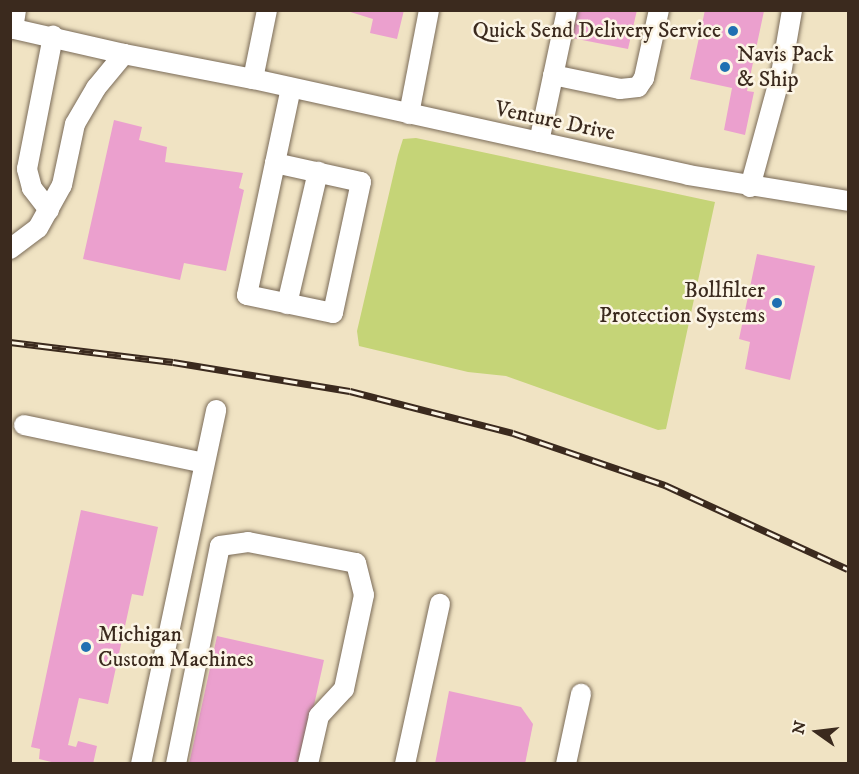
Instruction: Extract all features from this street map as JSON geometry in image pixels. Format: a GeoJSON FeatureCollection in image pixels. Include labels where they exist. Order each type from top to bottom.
{"type":"FeatureCollection","features":[{"type":"Feature","properties":{"kind":"street"},"geometry":{"type":"LineString","coordinates":[[253,79],[267,10]]}},
{"type":"Feature","properties":{"kind":"street"},"geometry":{"type":"LineString","coordinates":[[409,114],[429,10]]}},
{"type":"Feature","properties":{"kind":"street"},"geometry":{"type":"LineString","coordinates":[[538,142],[567,10]]}},
{"type":"Feature","properties":{"kind":"street"},"geometry":{"type":"LineString","coordinates":[[553,75],[620,90],[638,87],[644,78],[659,10]]}},
{"type":"Feature","properties":{"kind":"street"},"geometry":{"type":"LineString","coordinates":[[750,187],[781,74],[792,10]]}},
{"type":"Feature","properties":{"kind":"street","name":"Venture Drive"},"geometry":{"type":"LineString","coordinates":[[13,22],[53,36],[124,54],[291,87],[750,187],[849,201]]}},
{"type":"Feature","properties":{"kind":"street"},"geometry":{"type":"LineString","coordinates":[[49,210],[32,188],[27,169],[53,36]]}},
{"type":"Feature","properties":{"kind":"street"},"geometry":{"type":"LineString","coordinates":[[10,249],[38,228],[49,210],[62,185],[75,124],[96,88],[124,54]]}},
{"type":"Feature","properties":{"kind":"street"},"geometry":{"type":"LineString","coordinates":[[275,164],[361,182],[333,314],[247,295],[291,87]]}},
{"type":"Feature","properties":{"kind":"street"},"geometry":{"type":"LineString","coordinates":[[287,304],[318,172]]}},
{"type":"Feature","properties":{"kind":"street"},"geometry":{"type":"LineString","coordinates":[[141,764],[216,410]]}},
{"type":"Feature","properties":{"kind":"street"},"geometry":{"type":"LineString","coordinates":[[24,425],[204,464]]}},
{"type":"Feature","properties":{"kind":"street"},"geometry":{"type":"LineString","coordinates":[[176,764],[220,546],[248,542],[356,563],[364,595],[344,689],[319,716],[308,764]]}},
{"type":"Feature","properties":{"kind":"street"},"geometry":{"type":"LineString","coordinates":[[405,764],[440,604]]}},
{"type":"Feature","properties":{"kind":"street"},"geometry":{"type":"LineString","coordinates":[[566,764],[581,694]]}},
{"type":"Feature","properties":{"kind":"green space"},"geometry":{"type":"Polygon","coordinates":[[[416,138],[715,202],[666,429],[658,430],[506,376],[468,372],[359,346],[357,331],[398,155],[403,139],[416,138]]]}},
{"type":"Feature","properties":{"kind":"building"},"geometry":{"type":"Polygon","coordinates":[[[344,10],[404,10],[397,39],[370,33],[373,19],[344,10]]]}},
{"type":"Feature","properties":{"kind":"building"},"geometry":{"type":"Polygon","coordinates":[[[578,10],[637,10],[628,49],[572,38],[578,10]]]}},
{"type":"Feature","properties":{"kind":"building"},"geometry":{"type":"Polygon","coordinates":[[[705,10],[764,11],[747,91],[754,92],[745,135],[724,130],[732,88],[690,79],[705,10]]]}},
{"type":"Feature","properties":{"kind":"building"},"geometry":{"type":"Polygon","coordinates":[[[114,120],[142,127],[139,140],[167,147],[165,162],[243,173],[239,188],[244,190],[226,271],[184,263],[180,280],[83,259],[114,120]]]}},
{"type":"Feature","properties":{"kind":"building","name":"Bollfilter Protection Systems"},"geometry":{"type":"Polygon","coordinates":[[[757,254],[815,266],[790,380],[745,369],[750,342],[739,339],[757,254]]]}},
{"type":"Feature","properties":{"kind":"building","name":"Michigan Custom Machines"},"geometry":{"type":"Polygon","coordinates":[[[81,510],[158,527],[143,596],[132,594],[108,704],[79,698],[68,745],[76,747],[78,741],[97,746],[93,764],[60,764],[39,759],[40,749],[31,747],[81,510]]]}},
{"type":"Feature","properties":{"kind":"building"},"geometry":{"type":"Polygon","coordinates":[[[217,636],[324,660],[301,764],[189,764],[217,636]]]}},
{"type":"Feature","properties":{"kind":"building"},"geometry":{"type":"Polygon","coordinates":[[[449,691],[521,707],[533,724],[525,764],[435,764],[449,691]]]}},
{"type":"Feature","properties":{"kind":"railway"},"geometry":{"type":"LineString","coordinates":[[10,342],[173,362],[350,391],[513,433],[665,485],[848,569]]}},
{"type":"Feature","properties":{"kind":"place","name":"Quick Send Delivery Service"},"geometry":{"type":"Point","coordinates":[733,31]}},
{"type":"Feature","properties":{"kind":"place","name":"Navis Pack & Ship"},"geometry":{"type":"Point","coordinates":[725,67]}},
{"type":"Feature","properties":{"kind":"place","name":"Bollfilter Protection Systems"},"geometry":{"type":"Point","coordinates":[777,303]}},
{"type":"Feature","properties":{"kind":"place","name":"Michigan Custom Machines"},"geometry":{"type":"Point","coordinates":[86,647]}}]}
